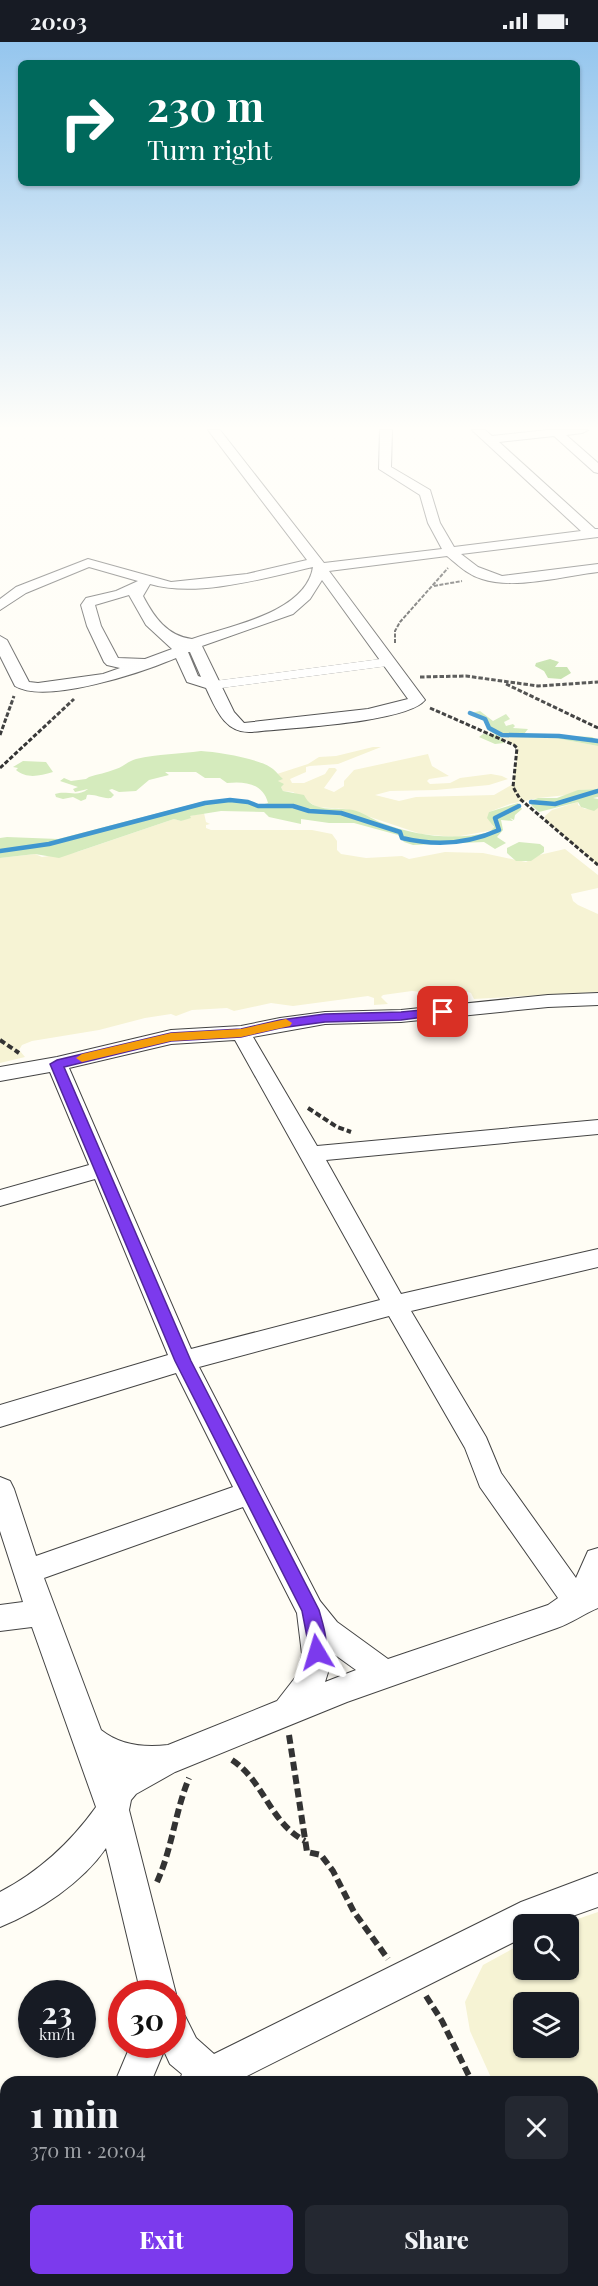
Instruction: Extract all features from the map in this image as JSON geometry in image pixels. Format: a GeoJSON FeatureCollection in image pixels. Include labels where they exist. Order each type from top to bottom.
{"type":"FeatureCollection","features":[{"type":"Feature","properties":{"kind":"street"},"geometry":{"type":"LineString","coordinates":[[145,581],[136,596],[150,621],[162,635],[182,644],[192,679],[214,685],[231,720],[238,726],[248,728],[392,710],[414,704],[417,700],[295,535]]}},
{"type":"Feature","properties":{"kind":"street"},"geometry":{"type":"LineString","coordinates":[[441,535],[455,556],[479,573],[502,580],[598,568]]}},
{"type":"Feature","properties":{"kind":"street"},"geometry":{"type":"LineString","coordinates":[[0,606],[21,590],[88,563],[145,581],[171,586],[199,584],[318,565],[455,556],[585,535]]}},
{"type":"Feature","properties":{"kind":"street"},"geometry":{"type":"LineString","coordinates":[[0,640],[20,683],[25,686],[38,688],[90,682],[159,659],[182,644],[288,611],[305,596],[316,579],[318,565]]}},
{"type":"Feature","properties":{"kind":"street"},"geometry":{"type":"LineString","coordinates":[[145,581],[121,594],[91,601],[88,610],[112,662],[124,664],[159,659]]}},
{"type":"Feature","properties":{"kind":"street"},"geometry":{"type":"LineString","coordinates":[[0,1074],[57,1064],[171,1037],[241,1033],[280,1024],[325,1018],[401,1016],[598,999]]}},
{"type":"Feature","properties":{"kind":"street"},"geometry":{"type":"LineString","coordinates":[[241,1033],[312,1154],[394,1305],[477,1445],[490,1479],[588,1599]]}},
{"type":"Feature","properties":{"kind":"street"},"geometry":{"type":"LineString","coordinates":[[57,1064],[183,1361],[310,1610],[327,1631],[384,1674]]}},
{"type":"Feature","properties":{"kind":"street"},"geometry":{"type":"LineString","coordinates":[[312,1154],[598,1127]]}},
{"type":"Feature","properties":{"kind":"street"},"geometry":{"type":"LineString","coordinates":[[0,1197],[103,1170]]}},
{"type":"Feature","properties":{"kind":"street"},"geometry":{"type":"LineString","coordinates":[[0,1416],[183,1361],[394,1305],[598,1258]]}},
{"type":"Feature","properties":{"kind":"street"},"geometry":{"type":"LineString","coordinates":[[0,1490],[41,1613],[113,1810],[155,1980]]}},
{"type":"Feature","properties":{"kind":"street"},"geometry":{"type":"LineString","coordinates":[[27,1572],[251,1492]]}},
{"type":"Feature","properties":{"kind":"street"},"geometry":{"type":"LineString","coordinates":[[0,1910],[25,1897],[59,1873],[88,1846],[113,1810],[117,1793],[125,1783],[168,1760],[384,1674],[557,1615],[588,1599],[598,1560]]}},
{"type":"Feature","properties":{"kind":"street"},"geometry":{"type":"LineString","coordinates":[[283,1714],[303,1696],[311,1683],[316,1666],[317,1639],[310,1610]]}},
{"type":"Feature","properties":{"kind":"street"},"geometry":{"type":"LineString","coordinates":[[0,1618],[41,1613]]}},
{"type":"Feature","properties":{"kind":"street"},"geometry":{"type":"LineString","coordinates":[[88,1740],[106,1754],[151,1762],[168,1760]]}},
{"type":"Feature","properties":{"kind":"street"},"geometry":{"type":"LineString","coordinates":[[211,2076],[405,1976],[533,1914],[598,1890]]}},
{"type":"Feature","properties":{"kind":"street"},"geometry":{"type":"LineString","coordinates":[[186,2055],[203,2076]]}},
{"type":"Feature","properties":{"kind":"street"},"geometry":{"type":"LineString","coordinates":[[136,2076],[143,2058]]}},
{"type":"Feature","properties":{"kind":"lane"},"geometry":{"type":"LineString","coordinates":[[214,685],[388,662]]}},
{"type":"Feature","properties":{"kind":"path"},"geometry":{"type":"LineString","coordinates":[[455,556],[400,622],[395,631],[395,643],[391,647],[388,662],[408,676],[488,679],[538,686],[598,682]]}},
{"type":"Feature","properties":{"kind":"path"},"geometry":{"type":"LineString","coordinates":[[488,679],[530,694],[598,728]]}},
{"type":"Feature","properties":{"kind":"path"},"geometry":{"type":"LineString","coordinates":[[0,735],[20,683]]}},
{"type":"Feature","properties":{"kind":"path"},"geometry":{"type":"LineString","coordinates":[[0,768],[63,707],[82,694]]}},
{"type":"Feature","properties":{"kind":"path"},"geometry":{"type":"LineString","coordinates":[[417,700],[461,723],[502,738],[518,748],[513,787],[520,799],[598,865]]}},
{"type":"Feature","properties":{"kind":"path"},"geometry":{"type":"LineString","coordinates":[[269,1082],[337,1127],[389,1146]]}},
{"type":"Feature","properties":{"kind":"path"},"geometry":{"type":"LineString","coordinates":[[283,1714],[289,1736],[307,1852],[321,1855],[333,1871],[354,1912],[442,2020],[469,2076]]}},
{"type":"Feature","properties":{"kind":"path"},"geometry":{"type":"LineString","coordinates":[[139,1917],[167,1864],[179,1798],[192,1770],[214,1742],[225,1757],[238,1764],[252,1777],[279,1821],[305,1842]]}},
{"type":"Feature","properties":{"kind":"shaded area"},"geometry":{"type":"Polygon","coordinates":[[[500,735],[544,736],[598,746],[598,789],[580,790],[567,795],[510,804],[489,812],[494,830],[455,837],[421,834],[346,809],[317,807],[293,792],[283,791],[278,781],[282,779],[277,774],[308,764],[319,757],[381,747],[338,764],[306,767],[306,772],[290,779],[292,783],[304,783],[325,774],[329,768],[335,768],[337,770],[324,788],[334,792],[344,786],[344,781],[354,770],[428,754],[432,766],[449,776],[429,779],[427,781],[430,784],[450,783],[460,778],[491,774],[508,779],[489,785],[390,791],[375,795],[399,801],[416,797],[494,795],[513,784],[517,757],[517,748],[500,735]]]}},
{"type":"Feature","properties":{"kind":"shaded area"},"geometry":{"type":"Polygon","coordinates":[[[578,802],[578,805],[585,809],[598,808],[598,865],[545,820],[545,816],[552,810],[578,802]]]}},
{"type":"Feature","properties":{"kind":"shaded area"},"geometry":{"type":"Polygon","coordinates":[[[204,813],[206,822],[210,824],[206,825],[206,828],[211,830],[312,830],[332,834],[337,841],[337,850],[341,854],[366,858],[402,856],[409,859],[445,852],[483,853],[526,862],[539,855],[565,849],[598,875],[598,888],[571,894],[573,901],[578,905],[598,914],[598,992],[474,999],[471,993],[465,991],[429,993],[412,991],[383,995],[381,997],[388,1004],[374,1005],[374,998],[368,996],[293,1006],[271,1003],[234,1011],[227,1008],[192,1010],[176,1016],[171,1014],[145,1018],[99,1030],[32,1041],[22,1045],[19,1050],[25,1057],[0,1063],[0,858],[35,854],[42,857],[77,852],[174,819],[181,821],[204,813]]]}},
{"type":"Feature","properties":{"kind":"shaded area"},"geometry":{"type":"Polygon","coordinates":[[[598,1912],[598,2076],[490,2076],[470,2031],[465,2002],[483,1965],[513,1948],[513,1980],[579,1980],[579,1919],[598,1912]]]}},
{"type":"Feature","properties":{"kind":"green space"},"geometry":{"type":"Polygon","coordinates":[[[550,659],[559,662],[555,667],[567,667],[571,673],[561,679],[548,678],[544,671],[535,666],[536,663],[550,659]]]}},
{"type":"Feature","properties":{"kind":"green space"},"geometry":{"type":"Polygon","coordinates":[[[480,711],[493,721],[506,714],[510,719],[504,722],[506,726],[513,724],[515,726],[513,728],[528,729],[524,734],[592,737],[598,740],[598,746],[544,736],[500,735],[504,743],[495,744],[479,737],[483,734],[496,735],[488,730],[489,724],[485,719],[470,713],[480,711]]]}},
{"type":"Feature","properties":{"kind":"green space"},"geometry":{"type":"Polygon","coordinates":[[[201,751],[239,757],[267,765],[283,779],[278,781],[284,784],[281,787],[283,791],[304,795],[312,805],[353,810],[382,823],[422,834],[449,837],[490,832],[494,827],[487,818],[489,812],[518,803],[522,809],[515,815],[514,820],[510,818],[513,821],[501,820],[503,830],[497,837],[506,843],[495,849],[484,842],[413,845],[404,842],[398,835],[354,823],[329,823],[301,819],[301,824],[269,817],[264,812],[221,811],[190,816],[191,818],[181,821],[174,819],[59,858],[35,854],[0,858],[0,838],[58,839],[201,802],[230,800],[248,802],[258,806],[268,803],[262,791],[257,787],[240,782],[227,783],[220,778],[205,778],[196,772],[165,772],[169,775],[149,780],[136,791],[109,790],[114,795],[111,798],[87,795],[86,799],[81,801],[73,797],[63,799],[56,797],[55,794],[80,793],[88,789],[75,792],[73,789],[78,787],[60,781],[64,778],[71,781],[86,779],[119,768],[136,759],[201,751]]]}},
{"type":"Feature","properties":{"kind":"green space"},"geometry":{"type":"Polygon","coordinates":[[[23,761],[46,762],[53,772],[24,775],[16,770],[18,768],[13,767],[23,761]]]}},
{"type":"Feature","properties":{"kind":"green space"},"geometry":{"type":"Polygon","coordinates":[[[598,789],[598,797],[593,798],[598,799],[598,808],[594,811],[581,807],[578,802],[539,812],[530,801],[538,798],[557,798],[578,790],[598,789]]]}},
{"type":"Feature","properties":{"kind":"green space"},"geometry":{"type":"Polygon","coordinates":[[[519,842],[540,844],[544,847],[544,852],[531,861],[516,861],[507,853],[507,848],[519,842]]]}},
{"type":"Feature","properties":{"kind":"waterway"},"geometry":{"type":"LineString","coordinates":[[470,713],[485,719],[489,728],[502,735],[559,736],[598,741]]}},
{"type":"Feature","properties":{"kind":"waterway"},"geometry":{"type":"LineString","coordinates":[[531,802],[555,804],[598,791]]}},
{"type":"Feature","properties":{"kind":"waterway"},"geometry":{"type":"LineString","coordinates":[[0,851],[49,844],[205,803],[230,800],[248,802],[258,806],[293,806],[309,811],[341,813],[400,832],[402,838],[439,843],[463,841],[499,830],[495,818],[519,806]]}},
{"type":"Feature","properties":{"kind":"slow traffic"},"geometry":{"type":"LineString","coordinates":[[82,1058],[171,1037],[241,1033],[286,1023]]}},
{"type":"Feature","properties":{"kind":"route"},"geometry":{"type":"LineString","coordinates":[[317,1652],[317,1639],[310,1610],[183,1361],[57,1064],[171,1037],[241,1033],[280,1024],[325,1018],[401,1016],[443,1012]]}}]}
